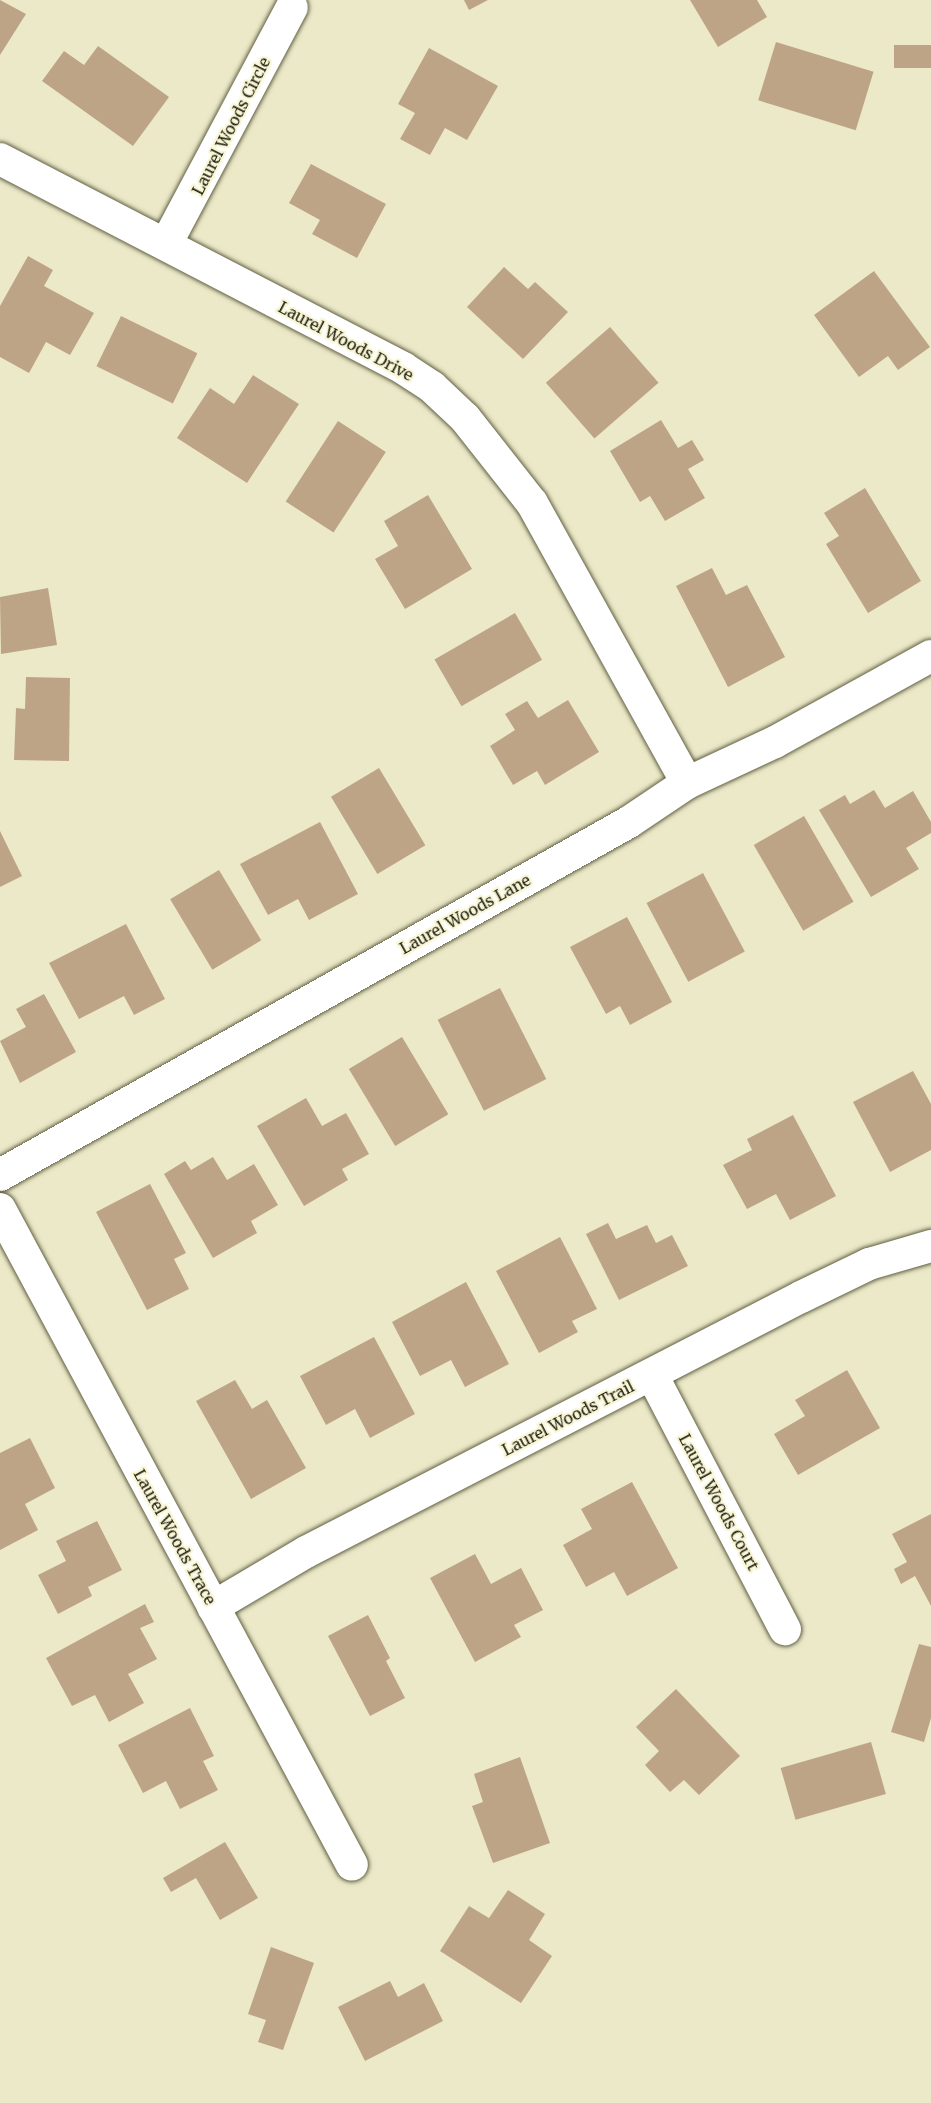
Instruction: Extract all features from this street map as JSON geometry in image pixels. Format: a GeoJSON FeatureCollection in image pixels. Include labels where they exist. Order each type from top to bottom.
{"type":"FeatureCollection","features":[{"type":"Feature","properties":{"kind":"street","name":"Laurel Woods Circle"},"geometry":{"type":"LineString","coordinates":[[166,244],[292,7]]}},
{"type":"Feature","properties":{"kind":"street","name":"Laurel Woods Drive"},"geometry":{"type":"LineString","coordinates":[[0,159],[403,369],[432,387],[465,418],[532,503],[687,783]]}},
{"type":"Feature","properties":{"kind":"street","name":"Laurel Woods Lane"},"geometry":{"type":"LineString","coordinates":[[0,1175],[629,822],[687,783],[775,742],[931,656]]}},
{"type":"Feature","properties":{"kind":"street","name":"Laurel Woods Trace"},"geometry":{"type":"LineString","coordinates":[[0,1209],[352,1865]]}},
{"type":"Feature","properties":{"kind":"street","name":"Laurel Woods Trail"},"geometry":{"type":"LineString","coordinates":[[213,1607],[306,1552],[869,1264],[931,1246]]}},
{"type":"Feature","properties":{"kind":"street","name":"Laurel Woods Court"},"geometry":{"type":"LineString","coordinates":[[652,1375],[785,1629]]}},
{"type":"Feature","properties":{"kind":"building"},"geometry":{"type":"Polygon","coordinates":[[[0,0],[26,14],[0,55],[0,0]]]}},
{"type":"Feature","properties":{"kind":"building"},"geometry":{"type":"Polygon","coordinates":[[[464,0],[488,0],[469,10],[464,0]]]}},
{"type":"Feature","properties":{"kind":"building"},"geometry":{"type":"Polygon","coordinates":[[[690,0],[757,0],[767,17],[718,47],[690,0]]]}},
{"type":"Feature","properties":{"kind":"building"},"geometry":{"type":"Polygon","coordinates":[[[776,42],[874,72],[856,130],[758,100],[776,42]]]}},
{"type":"Feature","properties":{"kind":"building"},"geometry":{"type":"Polygon","coordinates":[[[894,45],[931,45],[931,68],[894,68],[894,45]]]}},
{"type":"Feature","properties":{"kind":"building"},"geometry":{"type":"Polygon","coordinates":[[[98,46],[169,97],[133,146],[42,81],[64,51],[84,65],[98,46]]]}},
{"type":"Feature","properties":{"kind":"building"},"geometry":{"type":"Polygon","coordinates":[[[429,48],[498,86],[467,140],[445,128],[430,155],[400,139],[415,113],[398,104],[429,48]]]}},
{"type":"Feature","properties":{"kind":"building"},"geometry":{"type":"Polygon","coordinates":[[[311,164],[386,204],[357,258],[312,234],[320,220],[289,203],[311,164]]]}},
{"type":"Feature","properties":{"kind":"building"},"geometry":{"type":"Polygon","coordinates":[[[28,256],[53,270],[44,286],[94,313],[70,355],[46,342],[29,373],[0,357],[0,306],[28,256]]]}},
{"type":"Feature","properties":{"kind":"building"},"geometry":{"type":"Polygon","coordinates":[[[504,267],[528,289],[535,282],[568,312],[523,359],[467,307],[504,267]]]}},
{"type":"Feature","properties":{"kind":"building"},"geometry":{"type":"Polygon","coordinates":[[[874,271],[930,347],[898,370],[888,356],[859,377],[814,315],[874,271]]]}},
{"type":"Feature","properties":{"kind":"building"},"geometry":{"type":"Polygon","coordinates":[[[121,316],[197,353],[173,404],[96,366],[121,316]]]}},
{"type":"Feature","properties":{"kind":"building"},"geometry":{"type":"Polygon","coordinates":[[[610,327],[659,383],[594,439],[546,383],[610,327]]]}},
{"type":"Feature","properties":{"kind":"building"},"geometry":{"type":"Polygon","coordinates":[[[253,375],[299,404],[247,483],[177,438],[210,388],[234,404],[253,375]]]}},
{"type":"Feature","properties":{"kind":"building"},"geometry":{"type":"Polygon","coordinates":[[[661,420],[678,448],[692,440],[704,460],[688,469],[705,498],[665,521],[650,496],[640,502],[610,451],[661,420]]]}},
{"type":"Feature","properties":{"kind":"building"},"geometry":{"type":"Polygon","coordinates":[[[338,421],[386,452],[334,533],[286,502],[338,421]]]}},
{"type":"Feature","properties":{"kind":"building"},"geometry":{"type":"Polygon","coordinates":[[[865,488],[921,581],[868,613],[826,544],[839,536],[824,513],[865,488]]]}},
{"type":"Feature","properties":{"kind":"building"},"geometry":{"type":"Polygon","coordinates":[[[428,495],[472,569],[405,609],[375,559],[398,546],[384,521],[428,495]]]}},
{"type":"Feature","properties":{"kind":"building"},"geometry":{"type":"Polygon","coordinates":[[[712,568],[726,595],[747,585],[785,657],[728,687],[676,586],[712,568]]]}},
{"type":"Feature","properties":{"kind":"building"},"geometry":{"type":"Polygon","coordinates":[[[48,588],[57,645],[1,654],[0,597],[48,588]]]}},
{"type":"Feature","properties":{"kind":"building"},"geometry":{"type":"Polygon","coordinates":[[[515,613],[542,660],[461,706],[434,660],[515,613]]]}},
{"type":"Feature","properties":{"kind":"building"},"geometry":{"type":"Polygon","coordinates":[[[26,677],[70,678],[69,761],[14,760],[16,708],[25,709],[26,677]]]}},
{"type":"Feature","properties":{"kind":"building"},"geometry":{"type":"Polygon","coordinates":[[[568,700],[599,752],[545,785],[537,771],[513,785],[490,746],[515,730],[505,714],[527,701],[538,718],[568,700]]]}},
{"type":"Feature","properties":{"kind":"building"},"geometry":{"type":"Polygon","coordinates":[[[379,768],[425,845],[377,874],[331,797],[379,768]]]}},
{"type":"Feature","properties":{"kind":"building"},"geometry":{"type":"Polygon","coordinates":[[[874,790],[885,808],[913,791],[931,822],[931,833],[906,848],[919,869],[871,897],[819,810],[845,795],[850,804],[874,790]]]}},
{"type":"Feature","properties":{"kind":"building"},"geometry":{"type":"Polygon","coordinates":[[[804,816],[854,902],[803,931],[754,845],[804,816]]]}},
{"type":"Feature","properties":{"kind":"building"},"geometry":{"type":"Polygon","coordinates":[[[320,822],[358,894],[309,920],[298,899],[268,915],[240,864],[320,822]]]}},
{"type":"Feature","properties":{"kind":"building"},"geometry":{"type":"Polygon","coordinates":[[[0,831],[22,876],[0,887],[0,831]]]}},
{"type":"Feature","properties":{"kind":"building"},"geometry":{"type":"Polygon","coordinates":[[[219,870],[261,940],[212,970],[170,899],[219,870]]]}},
{"type":"Feature","properties":{"kind":"building"},"geometry":{"type":"Polygon","coordinates":[[[703,873],[745,952],[688,982],[646,903],[703,873]]]}},
{"type":"Feature","properties":{"kind":"building"},"geometry":{"type":"Polygon","coordinates":[[[627,917],[672,1002],[630,1025],[620,1006],[606,1014],[570,947],[627,917]]]}},
{"type":"Feature","properties":{"kind":"building"},"geometry":{"type":"Polygon","coordinates":[[[126,924],[165,999],[134,1015],[124,996],[79,1019],[49,963],[126,924]]]}},
{"type":"Feature","properties":{"kind":"building"},"geometry":{"type":"Polygon","coordinates":[[[500,988],[546,1079],[484,1111],[438,1020],[500,988]]]}},
{"type":"Feature","properties":{"kind":"building"},"geometry":{"type":"Polygon","coordinates":[[[44,994],[76,1052],[20,1083],[0,1041],[26,1027],[16,1009],[44,994]]]}},
{"type":"Feature","properties":{"kind":"building"},"geometry":{"type":"Polygon","coordinates":[[[402,1037],[448,1114],[395,1146],[349,1069],[402,1037]]]}},
{"type":"Feature","properties":{"kind":"building"},"geometry":{"type":"Polygon","coordinates":[[[913,1071],[931,1104],[931,1150],[890,1172],[853,1102],[913,1071]]]}},
{"type":"Feature","properties":{"kind":"building"},"geometry":{"type":"Polygon","coordinates":[[[306,1098],[322,1126],[346,1113],[369,1154],[342,1169],[348,1180],[304,1206],[257,1126],[306,1098]]]}},
{"type":"Feature","properties":{"kind":"building"},"geometry":{"type":"Polygon","coordinates":[[[793,1115],[836,1196],[790,1220],[776,1194],[747,1209],[723,1165],[752,1150],[747,1139],[793,1115]]]}},
{"type":"Feature","properties":{"kind":"building"},"geometry":{"type":"Polygon","coordinates":[[[213,1157],[227,1180],[254,1164],[278,1205],[251,1221],[257,1233],[213,1258],[164,1174],[185,1161],[191,1170],[213,1157]]]}},
{"type":"Feature","properties":{"kind":"building"},"geometry":{"type":"Polygon","coordinates":[[[150,1184],[186,1253],[174,1259],[189,1289],[147,1310],[96,1212],[150,1184]]]}},
{"type":"Feature","properties":{"kind":"building"},"geometry":{"type":"Polygon","coordinates":[[[608,1223],[616,1239],[647,1225],[656,1243],[672,1235],[688,1266],[619,1300],[586,1234],[608,1223]]]}},
{"type":"Feature","properties":{"kind":"building"},"geometry":{"type":"Polygon","coordinates":[[[560,1237],[597,1309],[572,1321],[578,1332],[539,1353],[496,1271],[560,1237]]]}},
{"type":"Feature","properties":{"kind":"building"},"geometry":{"type":"Polygon","coordinates":[[[466,1282],[509,1364],[465,1387],[451,1360],[420,1376],[392,1322],[466,1282]]]}},
{"type":"Feature","properties":{"kind":"building"},"geometry":{"type":"Polygon","coordinates":[[[374,1337],[415,1414],[370,1438],[355,1409],[326,1425],[300,1376],[374,1337]]]}},
{"type":"Feature","properties":{"kind":"building"},"geometry":{"type":"Polygon","coordinates":[[[847,1370],[880,1428],[798,1475],[774,1434],[805,1416],[795,1400],[847,1370]]]}},
{"type":"Feature","properties":{"kind":"building"},"geometry":{"type":"Polygon","coordinates":[[[235,1380],[252,1409],[267,1400],[306,1468],[251,1499],[196,1401],[235,1380]]]}},
{"type":"Feature","properties":{"kind":"building"},"geometry":{"type":"Polygon","coordinates":[[[30,1438],[55,1488],[25,1504],[38,1530],[0,1550],[0,1453],[30,1438]]]}},
{"type":"Feature","properties":{"kind":"building"},"geometry":{"type":"Polygon","coordinates":[[[632,1482],[678,1568],[627,1596],[614,1572],[586,1587],[563,1545],[592,1529],[581,1509],[632,1482]]]}},
{"type":"Feature","properties":{"kind":"building"},"geometry":{"type":"Polygon","coordinates":[[[931,1514],[931,1606],[915,1576],[901,1584],[894,1569],[907,1562],[892,1534],[931,1514]]]}},
{"type":"Feature","properties":{"kind":"building"},"geometry":{"type":"Polygon","coordinates":[[[97,1521],[122,1570],[88,1587],[92,1596],[58,1614],[38,1575],[66,1561],[56,1541],[97,1521]]]}},
{"type":"Feature","properties":{"kind":"building"},"geometry":{"type":"Polygon","coordinates":[[[475,1554],[491,1584],[521,1568],[543,1610],[514,1625],[521,1637],[475,1662],[430,1578],[475,1554]]]}},
{"type":"Feature","properties":{"kind":"building"},"geometry":{"type":"Polygon","coordinates":[[[145,1604],[154,1622],[140,1628],[157,1659],[128,1674],[144,1703],[109,1722],[95,1695],[72,1706],[46,1658],[145,1604]]]}},
{"type":"Feature","properties":{"kind":"building"},"geometry":{"type":"Polygon","coordinates":[[[368,1615],[390,1658],[386,1661],[405,1698],[370,1716],[328,1636],[368,1615]]]}},
{"type":"Feature","properties":{"kind":"building"},"geometry":{"type":"Polygon","coordinates":[[[919,1644],[931,1647],[931,1718],[924,1742],[891,1732],[919,1644]]]}},
{"type":"Feature","properties":{"kind":"building"},"geometry":{"type":"Polygon","coordinates":[[[676,1689],[740,1756],[699,1795],[684,1780],[670,1792],[645,1765],[659,1751],[636,1727],[676,1689]]]}},
{"type":"Feature","properties":{"kind":"building"},"geometry":{"type":"Polygon","coordinates":[[[190,1708],[214,1756],[203,1761],[218,1790],[180,1809],[166,1781],[143,1793],[118,1745],[190,1708]]]}},
{"type":"Feature","properties":{"kind":"building"},"geometry":{"type":"Polygon","coordinates":[[[871,1742],[886,1794],[796,1820],[781,1768],[871,1742]]]}},
{"type":"Feature","properties":{"kind":"building"},"geometry":{"type":"Polygon","coordinates":[[[520,1757],[550,1843],[493,1863],[472,1806],[483,1802],[474,1774],[520,1757]]]}},
{"type":"Feature","properties":{"kind":"building"},"geometry":{"type":"Polygon","coordinates":[[[225,1842],[258,1898],[220,1920],[196,1878],[171,1892],[163,1878],[225,1842]]]}},
{"type":"Feature","properties":{"kind":"building"},"geometry":{"type":"Polygon","coordinates":[[[508,1890],[545,1914],[529,1940],[552,1956],[521,2003],[440,1951],[469,1906],[489,1918],[508,1890]]]}},
{"type":"Feature","properties":{"kind":"building"},"geometry":{"type":"Polygon","coordinates":[[[271,1947],[314,1963],[283,2050],[258,2042],[266,2020],[248,2014],[271,1947]]]}},
{"type":"Feature","properties":{"kind":"building"},"geometry":{"type":"Polygon","coordinates":[[[390,1981],[398,1997],[424,1983],[443,2021],[365,2061],[338,2007],[390,1981]]]}}]}
